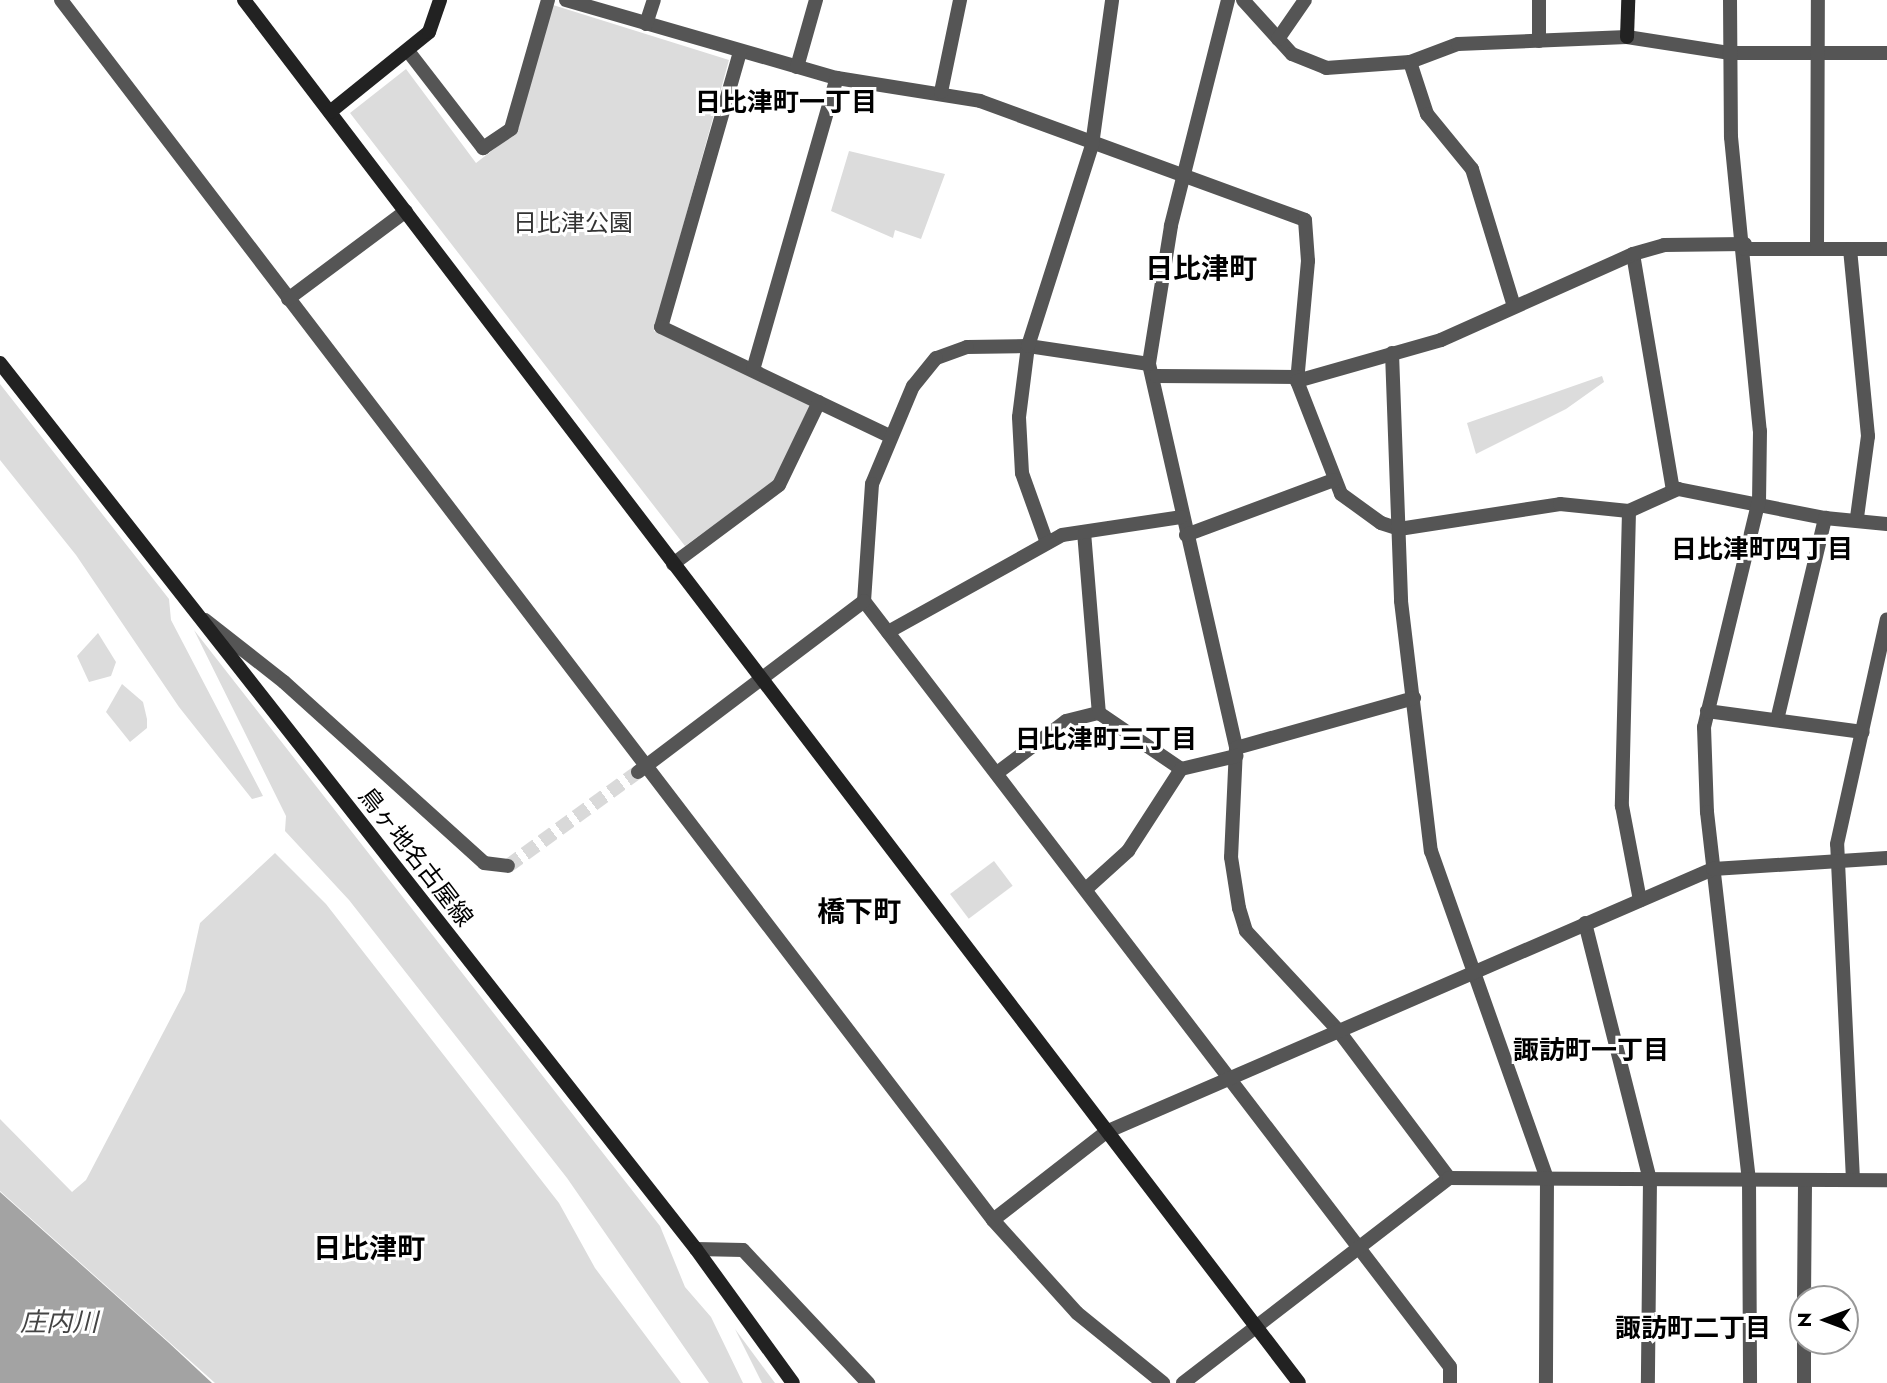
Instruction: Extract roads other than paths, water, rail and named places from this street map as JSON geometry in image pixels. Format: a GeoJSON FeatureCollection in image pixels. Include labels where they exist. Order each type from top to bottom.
{"type":"FeatureCollection","features":[{"type":"Feature","properties":{"kind":"street"},"geometry":{"type":"LineString","coordinates":[[61,0],[643,769],[992,1220],[1077,1313],[1163,1383]]}},
{"type":"Feature","properties":{"kind":"street"},"geometry":{"type":"LineString","coordinates":[[330,112],[408,51],[434,27],[440,0]]}},
{"type":"Feature","properties":{"kind":"street"},"geometry":{"type":"LineString","coordinates":[[408,51],[483,148],[510,129],[548,0]]}},
{"type":"Feature","properties":{"kind":"street"},"geometry":{"type":"LineString","coordinates":[[566,0],[837,78],[941,92],[1305,220],[1297,379],[1334,480],[1354,509],[1399,529],[1560,504],[1629,511],[1673,491],[1759,500],[1825,518],[1857,517],[1887,524]]}},
{"type":"Feature","properties":{"kind":"street"},"geometry":{"type":"LineString","coordinates":[[646,24],[654,0]]}},
{"type":"Feature","properties":{"kind":"street"},"geometry":{"type":"LineString","coordinates":[[797,67],[816,0]]}},
{"type":"Feature","properties":{"kind":"street"},"geometry":{"type":"LineString","coordinates":[[941,92],[960,0]]}},
{"type":"Feature","properties":{"kind":"street"},"geometry":{"type":"LineString","coordinates":[[1047,543],[1022,473],[1019,417],[1028,346],[1092,145],[1112,0]]}},
{"type":"Feature","properties":{"kind":"street"},"geometry":{"type":"LineString","coordinates":[[1227,0],[1184,179],[1152,370],[1181,517],[1236,752],[1231,857],[1246,931],[1338,1030],[1449,1178]]}},
{"type":"Feature","properties":{"kind":"street"},"geometry":{"type":"LineString","coordinates":[[1243,0],[1292,54],[1326,68],[1410,62],[1458,44],[1628,37],[1730,52],[1887,53]]}},
{"type":"Feature","properties":{"kind":"street"},"geometry":{"type":"LineString","coordinates":[[1279,39],[1305,0]]}},
{"type":"Feature","properties":{"kind":"street"},"geometry":{"type":"LineString","coordinates":[[1539,0],[1539,41]]}},
{"type":"Feature","properties":{"kind":"street"},"geometry":{"type":"LineString","coordinates":[[1628,0],[1628,37]]}},
{"type":"Feature","properties":{"kind":"street"},"geometry":{"type":"LineString","coordinates":[[1730,0],[1731,137],[1745,247],[1759,500],[1707,711],[1713,869],[1749,1179],[1750,1383]]}},
{"type":"Feature","properties":{"kind":"street"},"geometry":{"type":"LineString","coordinates":[[1817,249],[1818,0]]}},
{"type":"Feature","properties":{"kind":"street"},"geometry":{"type":"LineString","coordinates":[[251,3],[330,112],[673,564],[1299,1383]]}},
{"type":"Feature","properties":{"kind":"street"},"geometry":{"type":"LineString","coordinates":[[740,52],[661,327],[890,436]]}},
{"type":"Feature","properties":{"kind":"street"},"geometry":{"type":"LineString","coordinates":[[1410,62],[1427,114],[1472,169],[1513,303]]}},
{"type":"Feature","properties":{"kind":"street"},"geometry":{"type":"LineString","coordinates":[[753,370],[837,78]]}},
{"type":"Feature","properties":{"kind":"street"},"geometry":{"type":"LineString","coordinates":[[288,299],[406,211]]}},
{"type":"Feature","properties":{"kind":"street"},"geometry":{"type":"LineString","coordinates":[[1450,1383],[1450,1367],[864,601],[872,484],[890,436],[913,386],[936,358],[967,347],[1028,346],[1152,370],[1297,379],[1441,340],[1513,303],[1633,254],[1664,245],[1887,249]]}},
{"type":"Feature","properties":{"kind":"street"},"geometry":{"type":"LineString","coordinates":[[1850,249],[1867,436],[1857,517]]}},
{"type":"Feature","properties":{"kind":"street"},"geometry":{"type":"LineString","coordinates":[[1633,254],[1673,491]]}},
{"type":"Feature","properties":{"kind":"street"},"geometry":{"type":"LineString","coordinates":[[1392,353],[1399,529],[1431,850],[1471,971],[1547,1178],[1546,1383]]}},
{"type":"Feature","properties":{"kind":"street","name":"鳥ヶ地名古屋線"},"geometry":{"type":"LineString","coordinates":[[0,363],[696,1249],[793,1383]]}},
{"type":"Feature","properties":{"kind":"street"},"geometry":{"type":"LineString","coordinates":[[673,564],[779,485],[819,402]]}},
{"type":"Feature","properties":{"kind":"street"},"geometry":{"type":"LineString","coordinates":[[1186,535],[1334,480]]}},
{"type":"Feature","properties":{"kind":"street"},"geometry":{"type":"LineString","coordinates":[[1629,511],[1622,806],[1640,900]]}},
{"type":"Feature","properties":{"kind":"street"},"geometry":{"type":"LineString","coordinates":[[888,632],[1047,543],[1084,532],[1181,517]]}},
{"type":"Feature","properties":{"kind":"street"},"geometry":{"type":"LineString","coordinates":[[1777,720],[1825,518]]}},
{"type":"Feature","properties":{"kind":"street"},"geometry":{"type":"LineString","coordinates":[[1084,532],[1099,713]]}},
{"type":"Feature","properties":{"kind":"street"},"geometry":{"type":"LineString","coordinates":[[643,769],[864,601]]}},
{"type":"Feature","properties":{"kind":"street"},"geometry":{"type":"LineString","coordinates":[[193,610],[284,682],[484,863],[508,866]]}},
{"type":"Feature","properties":{"kind":"street"},"geometry":{"type":"LineString","coordinates":[[1853,1180],[1838,860],[1887,620]]}},
{"type":"Feature","properties":{"kind":"street"},"geometry":{"type":"LineString","coordinates":[[1086,889],[1128,850],[1181,769],[1414,698]]}},
{"type":"Feature","properties":{"kind":"street"},"geometry":{"type":"LineString","coordinates":[[1707,711],[1863,732]]}},
{"type":"Feature","properties":{"kind":"street"},"geometry":{"type":"LineString","coordinates":[[996,773],[1066,721],[1099,713],[1181,769]]}},
{"type":"Feature","properties":{"kind":"street"},"geometry":{"type":"LineString","coordinates":[[992,1220],[1106,1132],[1471,971],[1713,869],[1887,858]]}},
{"type":"Feature","properties":{"kind":"street"},"geometry":{"type":"LineString","coordinates":[[1585,923],[1650,1179],[1648,1383]]}},
{"type":"Feature","properties":{"kind":"street"},"geometry":{"type":"LineString","coordinates":[[1183,1383],[1449,1178],[1887,1180]]}},
{"type":"Feature","properties":{"kind":"street"},"geometry":{"type":"LineString","coordinates":[[1804,1285],[1805,1180]]}},
{"type":"Feature","properties":{"kind":"street"},"geometry":{"type":"LineString","coordinates":[[696,1249],[743,1250],[868,1383]]}},
{"type":"Feature","properties":{"kind":"street"},"geometry":{"type":"LineString","coordinates":[[1804,1355],[1804,1383]]}},
{"type":"Feature","properties":{"kind":"water","name":"庄内川"},"geometry":{"type":"Polygon","coordinates":[[[0,1192],[169,1343],[212,1383],[0,1383],[0,1192]]]}},
{"type":"Feature","properties":{"kind":"tunnel"},"geometry":{"type":"LineString","coordinates":[[508,866],[638,772]]}},
{"type":"Feature","properties":{"kind":"district","name":"日比津町一丁目"},"geometry":{"type":"Point","coordinates":[786,103]}},
{"type":"Feature","properties":{"kind":"district","name":"日比津町"},"geometry":{"type":"Point","coordinates":[1201,269]}},
{"type":"Feature","properties":{"kind":"district","name":"日比津町四丁目"},"geometry":{"type":"Point","coordinates":[1762,550]}},
{"type":"Feature","properties":{"kind":"district","name":"日比津町三丁目"},"geometry":{"type":"Point","coordinates":[1106,740]}},
{"type":"Feature","properties":{"kind":"district","name":"橋下町"},"geometry":{"type":"Point","coordinates":[859,912]}},
{"type":"Feature","properties":{"kind":"district","name":"諏訪町一丁目"},"geometry":{"type":"Point","coordinates":[1591,1051]}},
{"type":"Feature","properties":{"kind":"district","name":"日比津町"},"geometry":{"type":"Point","coordinates":[369,1249]}},
{"type":"Feature","properties":{"kind":"district","name":"諏訪町二丁目"},"geometry":{"type":"Point","coordinates":[1693,1329]}},
{"type":"Feature","properties":{"kind":"park label","name":"日比津公園"},"geometry":{"type":"Point","coordinates":[573,223]}}]}
